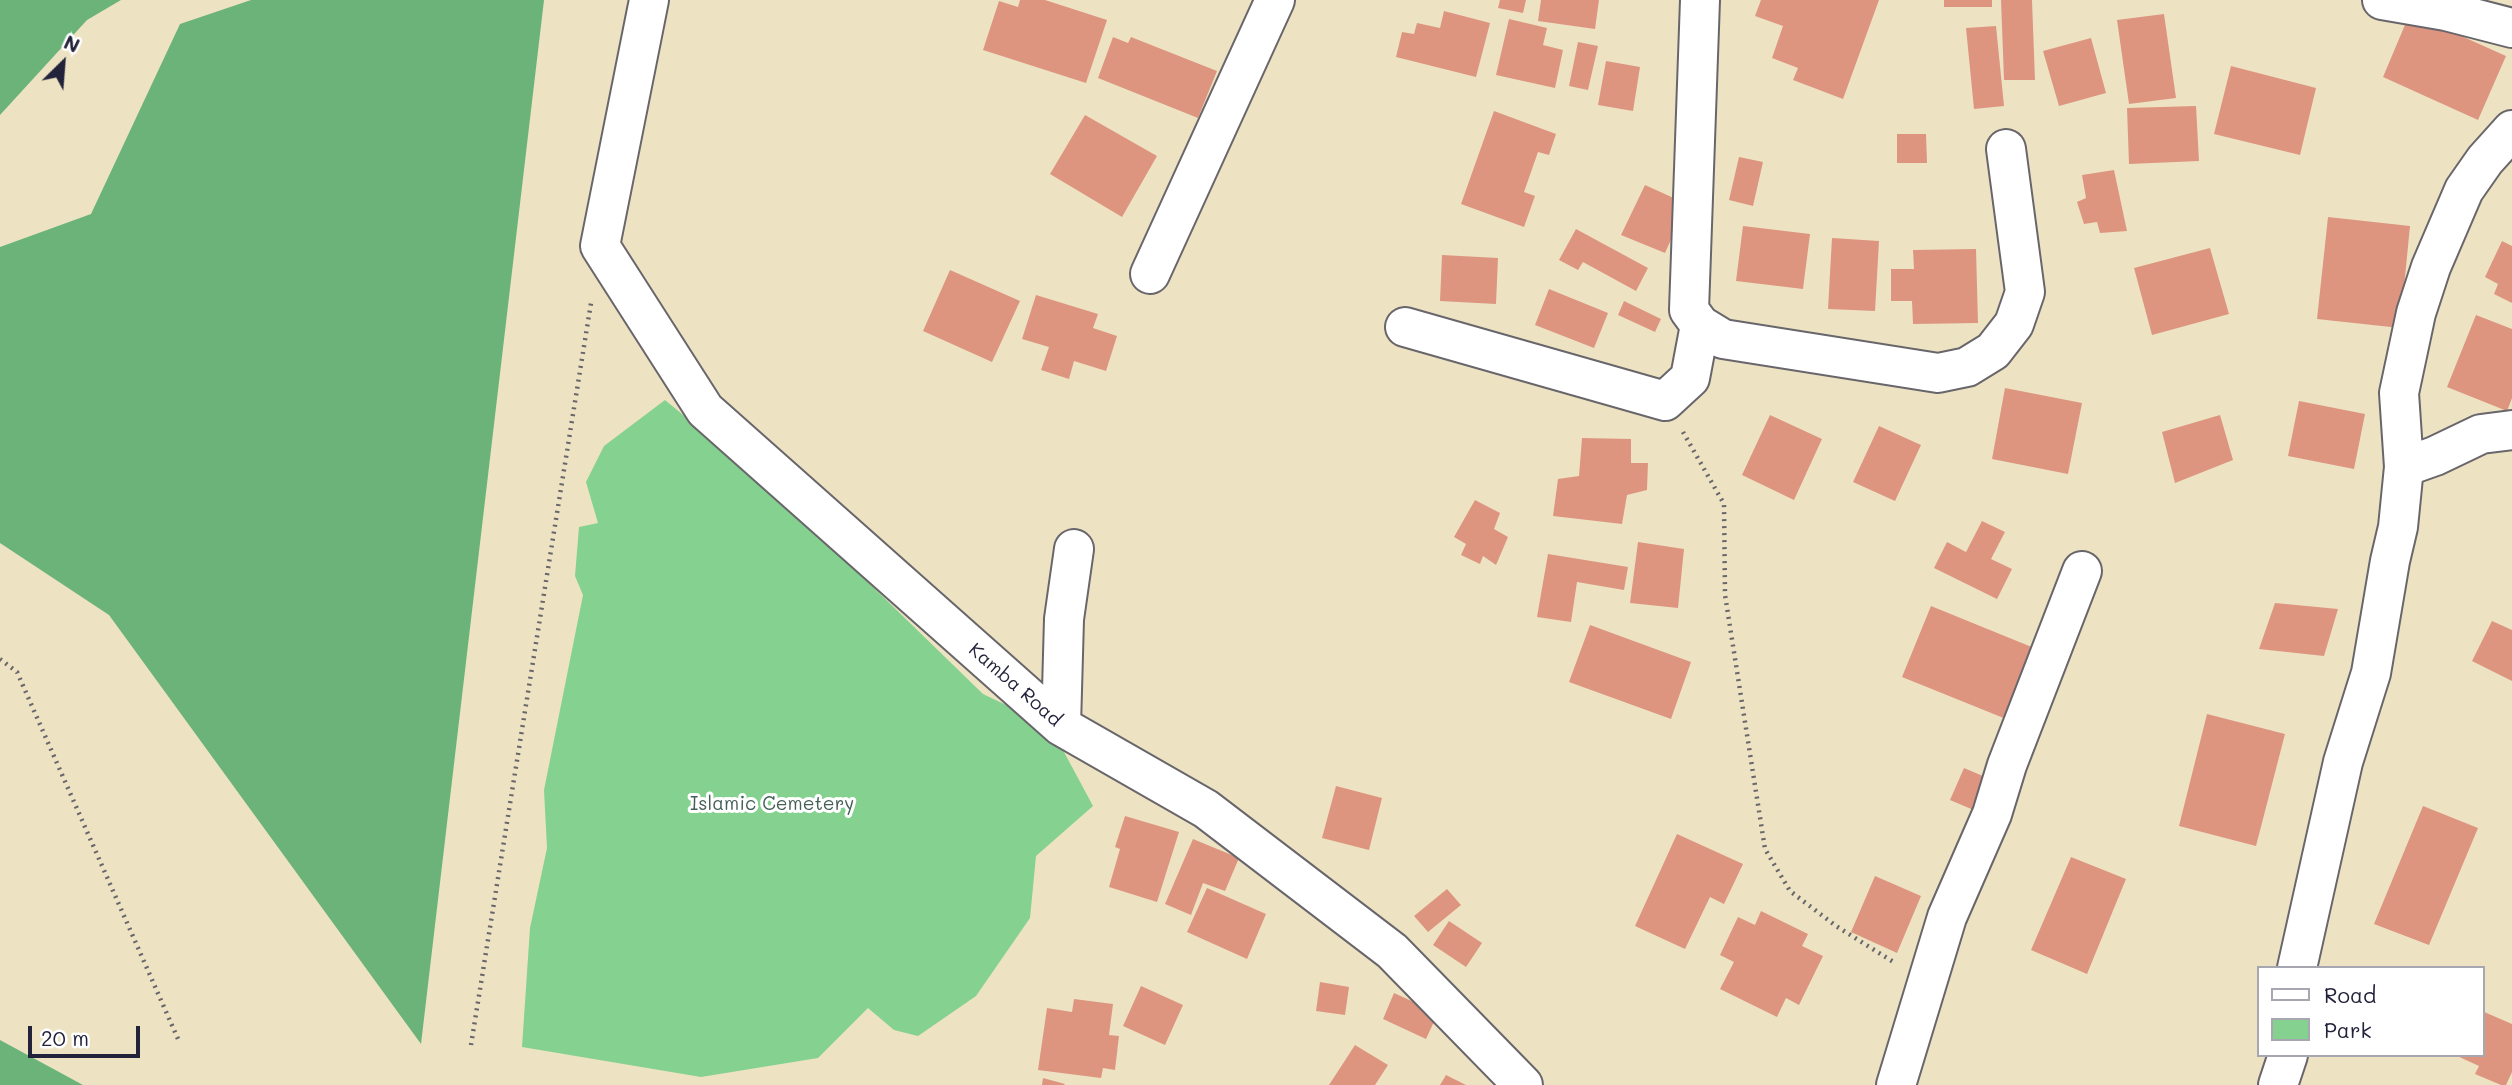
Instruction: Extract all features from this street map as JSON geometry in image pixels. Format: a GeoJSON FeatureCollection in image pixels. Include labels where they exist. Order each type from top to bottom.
{"type":"FeatureCollection","features":[{"type":"Feature","properties":{"kind":"street"},"geometry":{"type":"LineString","coordinates":[[600,246],[649,0]]}},
{"type":"Feature","properties":{"kind":"street"},"geometry":{"type":"LineString","coordinates":[[1150,274],[1275,0]]}},
{"type":"Feature","properties":{"kind":"street"},"geometry":{"type":"LineString","coordinates":[[1700,0],[1689,310],[1700,325],[1723,339],[1938,373],[1967,367],[1993,351],[2014,324],[2025,292],[2006,149]]}},
{"type":"Feature","properties":{"kind":"street"},"geometry":{"type":"LineString","coordinates":[[2382,0],[2446,11],[2512,28]]}},
{"type":"Feature","properties":{"kind":"street"},"geometry":{"type":"LineString","coordinates":[[2297,966],[2343,762],[2371,673],[2398,527],[2404,467],[2399,393],[2416,313],[2431,267],[2464,190],[2485,160],[2512,130]]}},
{"type":"Feature","properties":{"kind":"street","name":"Kamba Road"},"geometry":{"type":"LineString","coordinates":[[600,246],[705,410],[1060,726],[1206,809],[1392,951],[1523,1085]]}},
{"type":"Feature","properties":{"kind":"street"},"geometry":{"type":"LineString","coordinates":[[1405,327],[1665,401],[1690,378],[1700,325]]}},
{"type":"Feature","properties":{"kind":"street"},"geometry":{"type":"LineString","coordinates":[[2404,467],[2435,456],[2481,434],[2512,430]]}},
{"type":"Feature","properties":{"kind":"street"},"geometry":{"type":"LineString","coordinates":[[1060,726],[1064,619],[1074,549]]}},
{"type":"Feature","properties":{"kind":"street"},"geometry":{"type":"LineString","coordinates":[[1896,1085],[1947,917],[1992,814],[2017,739],[2082,571]]}},
{"type":"Feature","properties":{"kind":"street"},"geometry":{"type":"LineString","coordinates":[[2278,1085],[2287,1057]]}},
{"type":"Feature","properties":{"kind":"path"},"geometry":{"type":"LineString","coordinates":[[471,1045],[600,246]]}},
{"type":"Feature","properties":{"kind":"path"},"geometry":{"type":"LineString","coordinates":[[1665,401],[1724,505],[1725,595],[1765,849],[1790,891],[1836,926],[1926,982]]}},
{"type":"Feature","properties":{"kind":"path"},"geometry":{"type":"LineString","coordinates":[[0,659],[17,671],[178,1039]]}},
{"type":"Feature","properties":{"kind":"green space"},"geometry":{"type":"Polygon","coordinates":[[[0,0],[121,0],[87,20],[0,115],[0,0]]]}},
{"type":"Feature","properties":{"kind":"green space"},"geometry":{"type":"Polygon","coordinates":[[[251,0],[544,0],[421,1044],[109,615],[0,543],[0,247],[91,214],[180,24],[251,0]]]}},
{"type":"Feature","properties":{"kind":"green space","name":"Islamic Cemetery"},"geometry":{"type":"Polygon","coordinates":[[[665,400],[767,484],[983,694],[1050,726],[1093,806],[1036,856],[1030,918],[976,996],[918,1036],[894,1030],[868,1008],[818,1058],[701,1077],[522,1047],[530,928],[547,848],[544,790],[583,595],[575,576],[579,527],[598,523],[586,482],[604,446],[665,400]]]}},
{"type":"Feature","properties":{"kind":"green space"},"geometry":{"type":"Polygon","coordinates":[[[0,1040],[83,1085],[0,1085],[0,1040]]]}},
{"type":"Feature","properties":{"kind":"building"},"geometry":{"type":"Polygon","coordinates":[[[1020,0],[1045,0],[1107,20],[1086,83],[983,50],[999,1],[1018,7],[1020,0]]]}},
{"type":"Feature","properties":{"kind":"building"},"geometry":{"type":"Polygon","coordinates":[[[1500,0],[1526,0],[1523,13],[1498,8],[1500,0]]]}},
{"type":"Feature","properties":{"kind":"building"},"geometry":{"type":"Polygon","coordinates":[[[1541,0],[1599,0],[1595,29],[1538,21],[1541,0]]]}},
{"type":"Feature","properties":{"kind":"building"},"geometry":{"type":"Polygon","coordinates":[[[1761,0],[1879,0],[1843,99],[1793,80],[1798,68],[1772,58],[1783,26],[1755,16],[1761,0]]]}},
{"type":"Feature","properties":{"kind":"building"},"geometry":{"type":"Polygon","coordinates":[[[1944,0],[1992,0],[1992,7],[1944,7],[1944,0]]]}},
{"type":"Feature","properties":{"kind":"building"},"geometry":{"type":"Polygon","coordinates":[[[2001,0],[2032,0],[2035,80],[2004,80],[2001,0]]]}},
{"type":"Feature","properties":{"kind":"building"},"geometry":{"type":"Polygon","coordinates":[[[1444,11],[1490,23],[1476,77],[1396,57],[1402,32],[1414,34],[1417,23],[1440,28],[1444,11]]]}},
{"type":"Feature","properties":{"kind":"building"},"geometry":{"type":"Polygon","coordinates":[[[2410,13],[2506,56],[2478,120],[2383,77],[2410,13]]]}},
{"type":"Feature","properties":{"kind":"building"},"geometry":{"type":"Polygon","coordinates":[[[2164,14],[2176,98],[2129,104],[2117,20],[2164,14]]]}},
{"type":"Feature","properties":{"kind":"building"},"geometry":{"type":"Polygon","coordinates":[[[1509,19],[1547,28],[1543,45],[1563,50],[1555,88],[1496,75],[1509,19]]]}},
{"type":"Feature","properties":{"kind":"building"},"geometry":{"type":"Polygon","coordinates":[[[1996,26],[2004,106],[1974,109],[1966,28],[1996,26]]]}},
{"type":"Feature","properties":{"kind":"building"},"geometry":{"type":"Polygon","coordinates":[[[1113,37],[1128,43],[1131,37],[1217,71],[1198,118],[1098,78],[1113,37]]]}},
{"type":"Feature","properties":{"kind":"building"},"geometry":{"type":"Polygon","coordinates":[[[2091,38],[2106,93],[2059,106],[2043,51],[2091,38]]]}},
{"type":"Feature","properties":{"kind":"building"},"geometry":{"type":"Polygon","coordinates":[[[1578,42],[1598,46],[1588,90],[1569,86],[1578,42]]]}},
{"type":"Feature","properties":{"kind":"building"},"geometry":{"type":"Polygon","coordinates":[[[1606,61],[1640,67],[1633,111],[1598,105],[1606,61]]]}},
{"type":"Feature","properties":{"kind":"building"},"geometry":{"type":"Polygon","coordinates":[[[2231,66],[2316,88],[2300,155],[2214,134],[2231,66]]]}},
{"type":"Feature","properties":{"kind":"building"},"geometry":{"type":"Polygon","coordinates":[[[2196,106],[2199,161],[2129,164],[2127,108],[2196,106]]]}},
{"type":"Feature","properties":{"kind":"building"},"geometry":{"type":"Polygon","coordinates":[[[1494,111],[1556,134],[1549,155],[1538,152],[1524,192],[1535,196],[1524,227],[1461,204],[1494,111]]]}},
{"type":"Feature","properties":{"kind":"building"},"geometry":{"type":"Polygon","coordinates":[[[1085,115],[1157,156],[1122,217],[1050,174],[1085,115]]]}},
{"type":"Feature","properties":{"kind":"building"},"geometry":{"type":"Polygon","coordinates":[[[1897,134],[1926,134],[1927,163],[1897,163],[1897,134]]]}},
{"type":"Feature","properties":{"kind":"building"},"geometry":{"type":"Polygon","coordinates":[[[1739,157],[1763,162],[1753,206],[1729,200],[1739,157]]]}},
{"type":"Feature","properties":{"kind":"building"},"geometry":{"type":"Polygon","coordinates":[[[2114,170],[2127,231],[2100,233],[2097,222],[2084,224],[2077,202],[2086,198],[2082,175],[2114,170]]]}},
{"type":"Feature","properties":{"kind":"building"},"geometry":{"type":"Polygon","coordinates":[[[1645,185],[1687,204],[1665,253],[1621,235],[1645,185]]]}},
{"type":"Feature","properties":{"kind":"building"},"geometry":{"type":"Polygon","coordinates":[[[2328,217],[2410,226],[2400,328],[2317,319],[2328,217]]]}},
{"type":"Feature","properties":{"kind":"building"},"geometry":{"type":"Polygon","coordinates":[[[1743,226],[1810,234],[1803,289],[1736,281],[1743,226]]]}},
{"type":"Feature","properties":{"kind":"building"},"geometry":{"type":"Polygon","coordinates":[[[1576,229],[1648,268],[1636,291],[1583,262],[1578,270],[1559,260],[1576,229]]]}},
{"type":"Feature","properties":{"kind":"building"},"geometry":{"type":"Polygon","coordinates":[[[1832,238],[1879,241],[1875,311],[1828,309],[1832,238]]]}},
{"type":"Feature","properties":{"kind":"building"},"geometry":{"type":"Polygon","coordinates":[[[2502,241],[2512,246],[2512,303],[2494,294],[2498,284],[2485,277],[2502,241]]]}},
{"type":"Feature","properties":{"kind":"building"},"geometry":{"type":"Polygon","coordinates":[[[2210,248],[2229,314],[2152,335],[2134,268],[2210,248]]]}},
{"type":"Feature","properties":{"kind":"building"},"geometry":{"type":"Polygon","coordinates":[[[1976,249],[1978,323],[1913,324],[1912,301],[1891,301],[1891,269],[1914,269],[1913,250],[1976,249]]]}},
{"type":"Feature","properties":{"kind":"building"},"geometry":{"type":"Polygon","coordinates":[[[1442,255],[1498,258],[1496,304],[1440,301],[1442,255]]]}},
{"type":"Feature","properties":{"kind":"building"},"geometry":{"type":"Polygon","coordinates":[[[950,270],[1020,301],[992,362],[923,331],[950,270]]]}},
{"type":"Feature","properties":{"kind":"building"},"geometry":{"type":"Polygon","coordinates":[[[1549,289],[1608,313],[1594,348],[1535,325],[1549,289]]]}},
{"type":"Feature","properties":{"kind":"building"},"geometry":{"type":"Polygon","coordinates":[[[1036,295],[1098,314],[1093,328],[1117,336],[1106,371],[1074,361],[1069,379],[1041,370],[1049,347],[1022,339],[1036,295]]]}},
{"type":"Feature","properties":{"kind":"building"},"geometry":{"type":"Polygon","coordinates":[[[1624,301],[1661,319],[1655,332],[1618,315],[1624,301]]]}},
{"type":"Feature","properties":{"kind":"building"},"geometry":{"type":"Polygon","coordinates":[[[2476,315],[2512,329],[2512,398],[2507,411],[2447,387],[2476,315]]]}},
{"type":"Feature","properties":{"kind":"building"},"geometry":{"type":"Polygon","coordinates":[[[2005,388],[2082,403],[2068,474],[1992,459],[2005,388]]]}},
{"type":"Feature","properties":{"kind":"building"},"geometry":{"type":"Polygon","coordinates":[[[2299,401],[2365,414],[2354,469],[2288,456],[2299,401]]]}},
{"type":"Feature","properties":{"kind":"building"},"geometry":{"type":"Polygon","coordinates":[[[1770,415],[1822,439],[1794,500],[1742,475],[1770,415]]]}},
{"type":"Feature","properties":{"kind":"building"},"geometry":{"type":"Polygon","coordinates":[[[2220,415],[2233,460],[2175,483],[2162,432],[2220,415]]]}},
{"type":"Feature","properties":{"kind":"building"},"geometry":{"type":"Polygon","coordinates":[[[1879,426],[1921,445],[1895,501],[1853,482],[1879,426]]]}},
{"type":"Feature","properties":{"kind":"building"},"geometry":{"type":"Polygon","coordinates":[[[1582,438],[1631,439],[1631,463],[1648,463],[1647,490],[1627,495],[1622,524],[1553,516],[1558,479],[1579,476],[1582,438]]]}},
{"type":"Feature","properties":{"kind":"building"},"geometry":{"type":"Polygon","coordinates":[[[1475,500],[1500,513],[1494,529],[1508,537],[1496,565],[1483,556],[1480,564],[1461,555],[1466,544],[1454,537],[1475,500]]]}},
{"type":"Feature","properties":{"kind":"building"},"geometry":{"type":"Polygon","coordinates":[[[1982,521],[2005,532],[1991,559],[2012,569],[1997,599],[1934,568],[1947,542],[1966,552],[1982,521]]]}},
{"type":"Feature","properties":{"kind":"building"},"geometry":{"type":"Polygon","coordinates":[[[1638,542],[1684,549],[1678,608],[1630,603],[1638,542]]]}},
{"type":"Feature","properties":{"kind":"building"},"geometry":{"type":"Polygon","coordinates":[[[1548,554],[1628,567],[1624,590],[1577,582],[1571,622],[1537,617],[1548,554]]]}},
{"type":"Feature","properties":{"kind":"building"},"geometry":{"type":"Polygon","coordinates":[[[2275,603],[2338,609],[2324,656],[2259,649],[2275,603]]]}},
{"type":"Feature","properties":{"kind":"building"},"geometry":{"type":"Polygon","coordinates":[[[1931,606],[2039,650],[2011,721],[1902,677],[1931,606]]]}},
{"type":"Feature","properties":{"kind":"building"},"geometry":{"type":"Polygon","coordinates":[[[2492,621],[2512,630],[2512,681],[2472,661],[2492,621]]]}},
{"type":"Feature","properties":{"kind":"building"},"geometry":{"type":"Polygon","coordinates":[[[1590,625],[1691,662],[1671,719],[1569,682],[1590,625]]]}},
{"type":"Feature","properties":{"kind":"building"},"geometry":{"type":"Polygon","coordinates":[[[2207,714],[2285,734],[2256,846],[2179,826],[2207,714]]]}},
{"type":"Feature","properties":{"kind":"building"},"geometry":{"type":"Polygon","coordinates":[[[1964,768],[1997,782],[1983,814],[1950,800],[1964,768]]]}},
{"type":"Feature","properties":{"kind":"building"},"geometry":{"type":"Polygon","coordinates":[[[1336,786],[1382,798],[1369,850],[1322,838],[1336,786]]]}},
{"type":"Feature","properties":{"kind":"building"},"geometry":{"type":"Polygon","coordinates":[[[2423,806],[2478,828],[2429,945],[2374,924],[2423,806]]]}},
{"type":"Feature","properties":{"kind":"building"},"geometry":{"type":"Polygon","coordinates":[[[1125,816],[1179,832],[1157,902],[1109,887],[1120,849],[1115,847],[1125,816]]]}},
{"type":"Feature","properties":{"kind":"building"},"geometry":{"type":"Polygon","coordinates":[[[1677,834],[1743,864],[1724,904],[1710,897],[1685,949],[1635,926],[1677,834]]]}},
{"type":"Feature","properties":{"kind":"building"},"geometry":{"type":"Polygon","coordinates":[[[1193,839],[1239,858],[1225,891],[1203,883],[1191,915],[1165,904],[1193,839]]]}},
{"type":"Feature","properties":{"kind":"building"},"geometry":{"type":"Polygon","coordinates":[[[2071,857],[2126,879],[2087,974],[2031,950],[2071,857]]]}},
{"type":"Feature","properties":{"kind":"building"},"geometry":{"type":"Polygon","coordinates":[[[1875,876],[1921,896],[1897,953],[1851,932],[1875,876]]]}},
{"type":"Feature","properties":{"kind":"building"},"geometry":{"type":"Polygon","coordinates":[[[1207,888],[1266,914],[1247,959],[1187,932],[1207,888]]]}},
{"type":"Feature","properties":{"kind":"building"},"geometry":{"type":"Polygon","coordinates":[[[1447,889],[1461,905],[1428,932],[1414,916],[1447,889]]]}},
{"type":"Feature","properties":{"kind":"building"},"geometry":{"type":"Polygon","coordinates":[[[1761,911],[1808,934],[1802,946],[1823,956],[1799,1005],[1786,998],[1777,1017],[1720,989],[1734,962],[1720,955],[1738,917],[1755,925],[1761,911]]]}},
{"type":"Feature","properties":{"kind":"building"},"geometry":{"type":"Polygon","coordinates":[[[1449,921],[1482,943],[1466,967],[1433,945],[1449,921]]]}},
{"type":"Feature","properties":{"kind":"building"},"geometry":{"type":"Polygon","coordinates":[[[1320,982],[1349,987],[1345,1015],[1316,1011],[1320,982]]]}},
{"type":"Feature","properties":{"kind":"building"},"geometry":{"type":"Polygon","coordinates":[[[1141,986],[1183,1005],[1165,1045],[1123,1026],[1141,986]]]}},
{"type":"Feature","properties":{"kind":"building"},"geometry":{"type":"Polygon","coordinates":[[[1394,993],[1438,1013],[1426,1039],[1383,1019],[1394,993]]]}},
{"type":"Feature","properties":{"kind":"building"},"geometry":{"type":"Polygon","coordinates":[[[1074,999],[1113,1004],[1109,1035],[1119,1036],[1115,1070],[1103,1068],[1101,1078],[1038,1070],[1047,1008],[1072,1012],[1074,999]]]}},
{"type":"Feature","properties":{"kind":"building"},"geometry":{"type":"Polygon","coordinates":[[[2484,1012],[2512,1024],[2512,1072],[2506,1085],[2501,1085],[2475,1074],[2479,1066],[2459,1057],[2484,1057],[2484,1012]]]}},
{"type":"Feature","properties":{"kind":"building"},"geometry":{"type":"Polygon","coordinates":[[[1355,1045],[1388,1065],[1375,1085],[1329,1085],[1355,1045]]]}},
{"type":"Feature","properties":{"kind":"building"},"geometry":{"type":"Polygon","coordinates":[[[1446,1075],[1466,1085],[1440,1085],[1446,1075]]]}},
{"type":"Feature","properties":{"kind":"building"},"geometry":{"type":"Polygon","coordinates":[[[1043,1078],[1065,1084],[1042,1085],[1043,1078]]]}}]}
